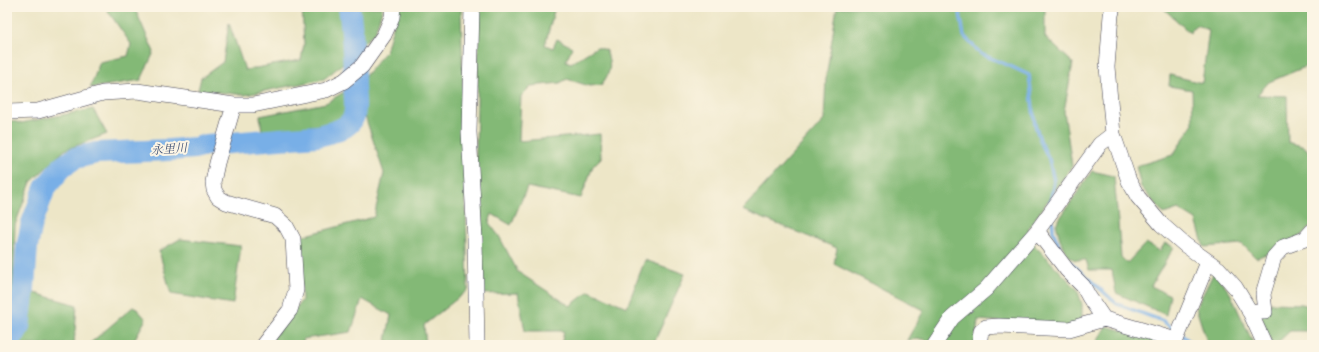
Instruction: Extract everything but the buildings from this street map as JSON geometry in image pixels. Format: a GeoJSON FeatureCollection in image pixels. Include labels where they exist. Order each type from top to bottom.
{"type":"FeatureCollection","features":[{"type":"Feature","properties":{"kind":"street"},"geometry":{"type":"LineString","coordinates":[[7,112],[38,111],[103,92],[137,91],[232,112],[253,105],[326,90],[344,81],[362,66],[384,35],[392,17],[392,7]]}},
{"type":"Feature","properties":{"kind":"street"},"geometry":{"type":"LineString","coordinates":[[472,7],[469,132],[475,239],[477,345]]}},
{"type":"Feature","properties":{"kind":"street"},"geometry":{"type":"LineString","coordinates":[[1113,7],[1111,14],[1107,67],[1114,134],[1129,181],[1138,197],[1161,224],[1219,270],[1235,287],[1249,311],[1265,345]]}},
{"type":"Feature","properties":{"kind":"street"},"geometry":{"type":"LineString","coordinates":[[232,112],[217,162],[213,182],[214,190],[218,197],[226,202],[275,216],[286,226],[293,239],[296,290],[290,310],[263,345]]}},
{"type":"Feature","properties":{"kind":"street"},"geometry":{"type":"LineString","coordinates":[[934,345],[952,318],[986,289],[1037,231],[1100,144],[1114,134]]}},
{"type":"Feature","properties":{"kind":"street"},"geometry":{"type":"LineString","coordinates":[[1037,231],[1067,270],[1083,286],[1104,319]]}},
{"type":"Feature","properties":{"kind":"street"},"geometry":{"type":"LineString","coordinates":[[1249,311],[1265,312],[1263,294],[1274,257],[1283,247],[1305,238],[1312,231]]}},
{"type":"Feature","properties":{"kind":"street"},"geometry":{"type":"LineString","coordinates":[[979,345],[981,331],[986,327],[999,326],[1069,330],[1104,319],[1177,337],[1208,262]]}},
{"type":"Feature","properties":{"kind":"green space"},"geometry":{"type":"Polygon","coordinates":[[[105,7],[134,7],[154,52],[141,80],[90,88],[100,62],[128,56],[131,44],[105,7]]]}},
{"type":"Feature","properties":{"kind":"green space"},"geometry":{"type":"Polygon","coordinates":[[[302,7],[382,7],[382,10],[375,32],[340,66],[324,79],[245,95],[198,90],[201,78],[223,62],[229,23],[245,70],[301,60],[304,44],[302,7]]]}},
{"type":"Feature","properties":{"kind":"green space"},"geometry":{"type":"Polygon","coordinates":[[[399,7],[461,7],[468,290],[424,325],[426,345],[387,345],[386,341],[391,315],[362,299],[351,332],[303,339],[304,345],[268,345],[302,300],[299,237],[374,217],[384,173],[365,116],[347,115],[337,123],[262,132],[260,116],[326,103],[360,82],[386,51],[399,7]]]}},
{"type":"Feature","properties":{"kind":"green space"},"geometry":{"type":"Polygon","coordinates":[[[479,7],[555,7],[545,45],[553,48],[557,39],[572,47],[566,61],[571,63],[597,47],[606,50],[610,68],[601,85],[589,86],[567,79],[560,83],[531,86],[521,96],[519,141],[600,134],[601,158],[593,166],[581,198],[527,187],[511,225],[492,214],[489,223],[499,236],[518,272],[570,306],[589,291],[627,307],[645,260],[685,274],[653,345],[620,345],[613,342],[608,345],[561,345],[564,331],[525,331],[518,293],[480,294],[476,155],[479,7]]]}},
{"type":"Feature","properties":{"kind":"green space"},"geometry":{"type":"Polygon","coordinates":[[[837,7],[1045,7],[1045,37],[1073,63],[1064,111],[1072,166],[1028,229],[1035,246],[1077,289],[1082,304],[1082,318],[1071,327],[978,320],[975,345],[930,345],[924,339],[907,340],[924,310],[834,264],[837,248],[742,210],[824,120],[826,78],[837,7]]]}},
{"type":"Feature","properties":{"kind":"green space"},"geometry":{"type":"Polygon","coordinates":[[[1162,7],[1312,7],[1312,64],[1269,82],[1257,95],[1287,96],[1288,142],[1305,147],[1312,156],[1312,224],[1303,235],[1274,251],[1256,258],[1242,244],[1204,247],[1196,220],[1178,209],[1164,214],[1141,187],[1136,166],[1173,155],[1193,124],[1192,90],[1169,86],[1170,75],[1202,83],[1209,30],[1196,25],[1190,33],[1162,7]]]}},
{"type":"Feature","properties":{"kind":"green space"},"geometry":{"type":"Polygon","coordinates":[[[93,109],[107,134],[65,150],[31,182],[15,225],[13,287],[77,305],[74,345],[7,345],[7,120],[21,123],[93,109]]]}},
{"type":"Feature","properties":{"kind":"green space"},"geometry":{"type":"Polygon","coordinates":[[[1092,171],[1114,176],[1121,257],[1127,263],[1146,243],[1160,251],[1165,243],[1174,247],[1151,286],[1170,295],[1166,315],[1116,293],[1112,270],[1089,270],[1086,260],[1076,260],[1068,255],[1065,250],[1056,224],[1092,171]]]}},
{"type":"Feature","properties":{"kind":"green space"},"geometry":{"type":"Polygon","coordinates":[[[180,239],[241,246],[233,304],[171,294],[159,251],[180,239]]]}},
{"type":"Feature","properties":{"kind":"green space"},"geometry":{"type":"Polygon","coordinates":[[[1214,272],[1230,293],[1254,345],[1208,345],[1196,308],[1214,272]]]}},
{"type":"Feature","properties":{"kind":"green space"},"geometry":{"type":"Polygon","coordinates":[[[1271,303],[1302,304],[1312,307],[1312,331],[1290,331],[1275,345],[1272,345],[1261,316],[1271,303]]]}},
{"type":"Feature","properties":{"kind":"green space"},"geometry":{"type":"Polygon","coordinates":[[[134,306],[146,319],[134,340],[135,345],[88,345],[134,306]]]}},
{"type":"Feature","properties":{"kind":"green space"},"geometry":{"type":"Polygon","coordinates":[[[1106,326],[1160,341],[1160,345],[1095,345],[1106,326]]]}},
{"type":"Feature","properties":{"kind":"waterway","name":"永里川"},"geometry":{"type":"LineString","coordinates":[[8,345],[19,327],[27,247],[32,223],[45,188],[62,167],[75,158],[96,153],[170,150],[195,148],[206,145],[317,136],[344,128],[352,121],[355,109],[353,48],[349,7]]}},
{"type":"Feature","properties":{"kind":"waterway"},"geometry":{"type":"LineString","coordinates":[[965,7],[960,13],[964,36],[981,54],[1029,75],[1035,125],[1041,143],[1049,159],[1054,181],[1050,204]]}},
{"type":"Feature","properties":{"kind":"waterway"},"geometry":{"type":"LineString","coordinates":[[1052,218],[1053,231],[1061,252]]}},
{"type":"Feature","properties":{"kind":"waterway"},"geometry":{"type":"LineString","coordinates":[[1069,261],[1117,304],[1163,321],[1176,331]]}},
{"type":"Feature","properties":{"kind":"waterway"},"geometry":{"type":"LineString","coordinates":[[1183,336],[1194,345]]}}]}
